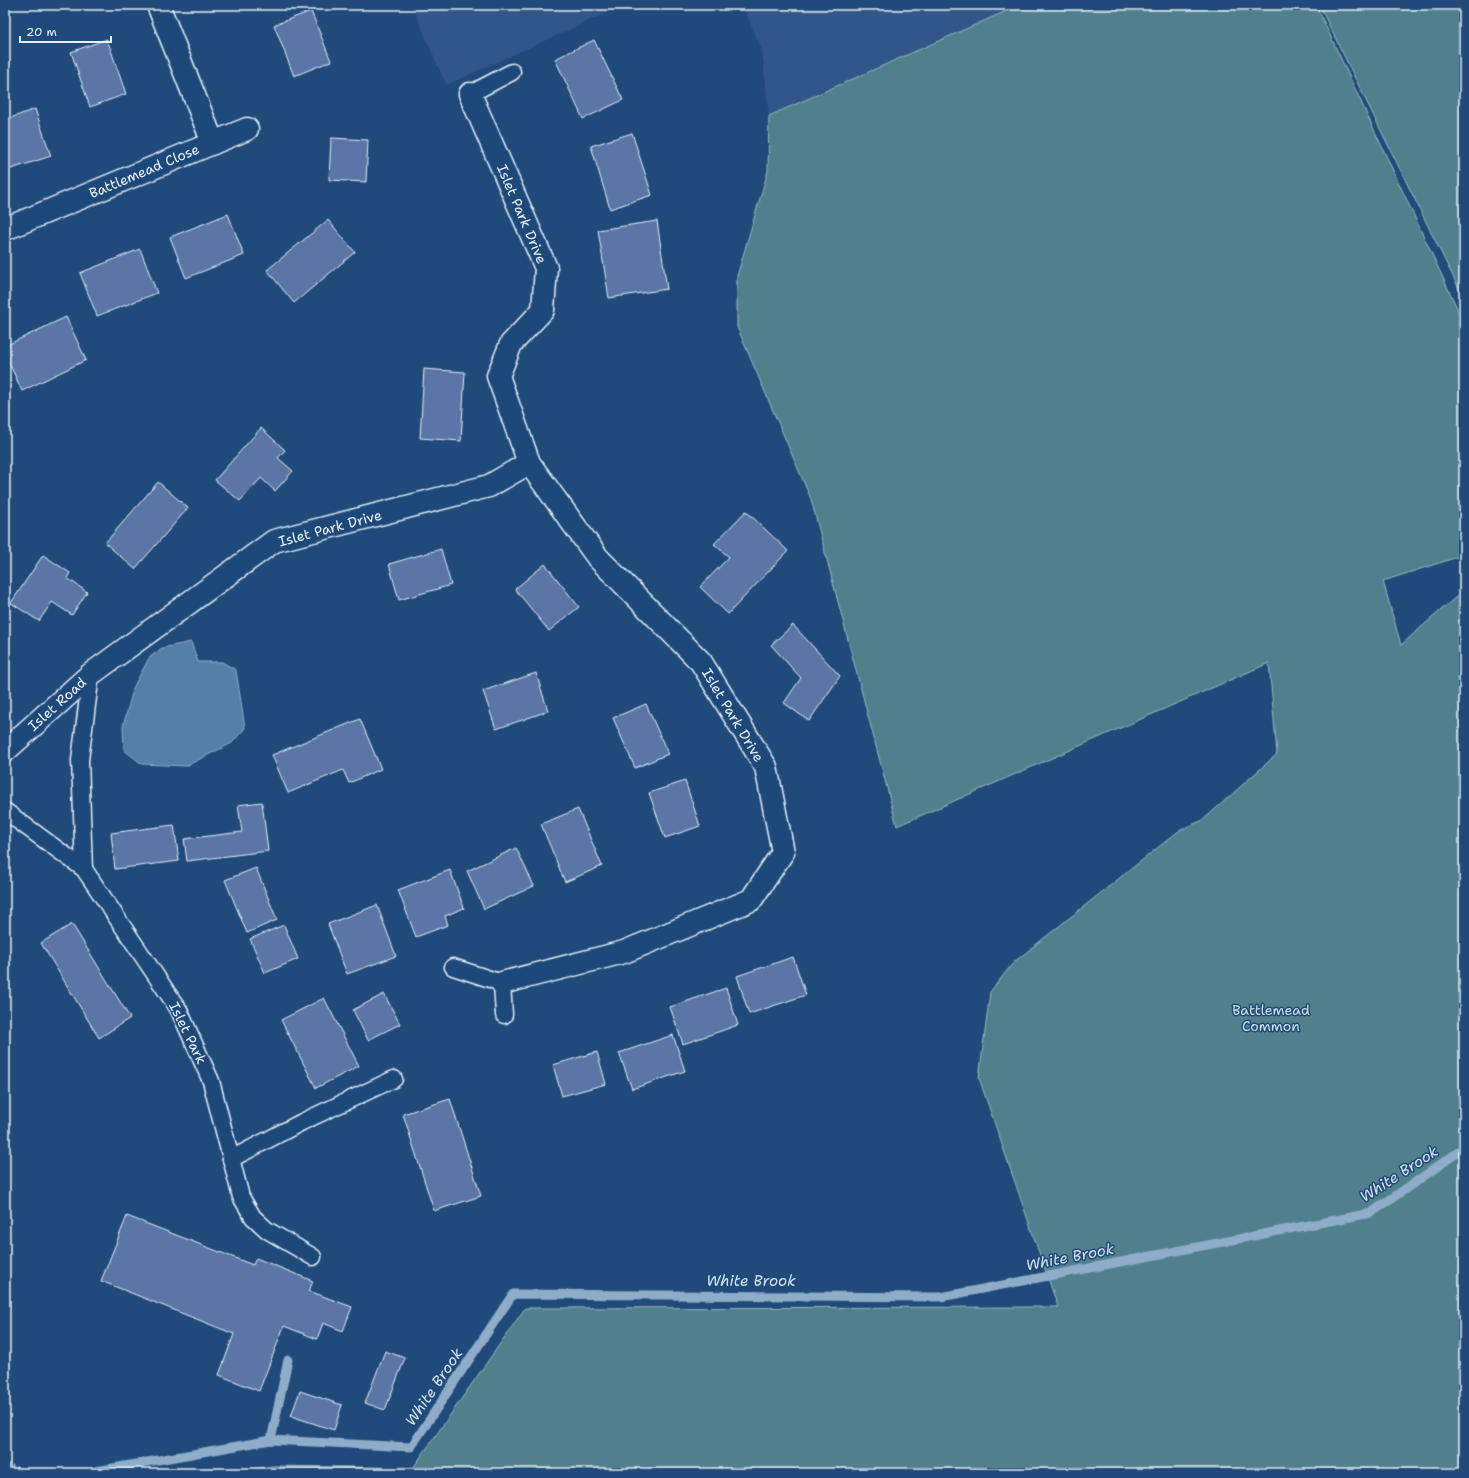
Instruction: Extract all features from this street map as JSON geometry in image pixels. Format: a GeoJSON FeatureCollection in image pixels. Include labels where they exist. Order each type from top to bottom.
{"type":"FeatureCollection","features":[{"type":"Feature","properties":{"kind":"street","name":"Battlemead Close"},"geometry":{"type":"LineString","coordinates":[[5,229],[213,142],[158,5]]}},
{"type":"Feature","properties":{"kind":"street","name":"Islet Park Drive"},"geometry":{"type":"LineString","coordinates":[[470,94],[546,268],[543,310],[511,344],[498,376],[529,464],[598,558],[701,662],[766,767],[783,852],[751,900],[624,952],[502,983]]}},
{"type":"Feature","properties":{"kind":"street"},"geometry":{"type":"LineString","coordinates":[[213,142],[247,129]]}},
{"type":"Feature","properties":{"kind":"street","name":"Islet Park Drive"},"geometry":{"type":"LineString","coordinates":[[91,674],[274,541],[488,486],[529,464]]}},
{"type":"Feature","properties":{"kind":"street","name":"Islet Road"},"geometry":{"type":"LineString","coordinates":[[5,751],[91,674]]}},
{"type":"Feature","properties":{"kind":"lane"},"geometry":{"type":"LineString","coordinates":[[470,94],[512,72]]}},
{"type":"Feature","properties":{"kind":"lane"},"geometry":{"type":"LineString","coordinates":[[84,869],[80,760],[91,674]]}},
{"type":"Feature","properties":{"kind":"lane","name":"Islet Park"},"geometry":{"type":"LineString","coordinates":[[5,811],[84,869],[179,1010],[211,1081],[241,1197],[253,1217],[267,1230],[313,1257]]}},
{"type":"Feature","properties":{"kind":"lane"},"geometry":{"type":"LineString","coordinates":[[453,967],[502,983],[504,1015]]}},
{"type":"Feature","properties":{"kind":"lane"},"geometry":{"type":"LineString","coordinates":[[231,1159],[302,1122],[394,1079]]}},
{"type":"Feature","properties":{"kind":"path"},"geometry":{"type":"LineString","coordinates":[[5,1462],[26,1473]]}},
{"type":"Feature","properties":{"kind":"shaded area"},"geometry":{"type":"Polygon","coordinates":[[[412,5],[624,5],[446,85],[412,5]]]}},
{"type":"Feature","properties":{"kind":"shaded area"},"geometry":{"type":"Polygon","coordinates":[[[742,5],[1020,5],[769,116],[762,50],[742,5]]]}},
{"type":"Feature","properties":{"kind":"shaded area"},"geometry":{"type":"Polygon","coordinates":[[[191,642],[198,662],[222,662],[236,670],[245,728],[232,743],[186,766],[142,764],[124,750],[123,726],[134,686],[149,658],[162,648],[191,642]]]}},
{"type":"Feature","properties":{"kind":"green space","name":"Battlemead Common"},"geometry":{"type":"Polygon","coordinates":[[[1020,5],[1316,5],[1464,323],[1464,555],[1383,581],[1401,645],[1464,590],[1464,1473],[233,1473],[273,1466],[413,1468],[525,1308],[1058,1307],[979,1078],[990,992],[1014,962],[1180,830],[1203,820],[1277,754],[1269,663],[897,826],[811,499],[737,327],[737,276],[768,171],[769,116],[1020,5]]]}},
{"type":"Feature","properties":{"kind":"green space"},"geometry":{"type":"Polygon","coordinates":[[[1319,5],[1464,5],[1464,299],[1319,5]]]}},
{"type":"Feature","properties":{"kind":"building"},"geometry":{"type":"Polygon","coordinates":[[[311,11],[331,61],[294,76],[274,25],[311,11]]]}},
{"type":"Feature","properties":{"kind":"building"},"geometry":{"type":"Polygon","coordinates":[[[107,39],[126,94],[90,107],[71,52],[107,39]]]}},
{"type":"Feature","properties":{"kind":"building"},"geometry":{"type":"Polygon","coordinates":[[[594,40],[623,100],[583,119],[555,59],[594,40]]]}},
{"type":"Feature","properties":{"kind":"building"},"geometry":{"type":"Polygon","coordinates":[[[35,109],[51,156],[5,171],[5,120],[35,109]]]}},
{"type":"Feature","properties":{"kind":"building"},"geometry":{"type":"Polygon","coordinates":[[[632,133],[652,195],[610,209],[591,146],[632,133]]]}},
{"type":"Feature","properties":{"kind":"building"},"geometry":{"type":"Polygon","coordinates":[[[331,138],[368,140],[366,182],[329,180],[331,138]]]}},
{"type":"Feature","properties":{"kind":"building"},"geometry":{"type":"Polygon","coordinates":[[[228,214],[244,255],[186,278],[170,237],[228,214]]]}},
{"type":"Feature","properties":{"kind":"building"},"geometry":{"type":"Polygon","coordinates":[[[328,220],[355,252],[294,303],[267,270],[328,220]]]}},
{"type":"Feature","properties":{"kind":"building"},"geometry":{"type":"Polygon","coordinates":[[[657,221],[667,289],[609,298],[598,230],[657,221]]]}},
{"type":"Feature","properties":{"kind":"building"},"geometry":{"type":"Polygon","coordinates":[[[140,249],[157,293],[97,316],[80,273],[140,249]]]}},
{"type":"Feature","properties":{"kind":"building"},"geometry":{"type":"Polygon","coordinates":[[[66,317],[86,360],[22,391],[5,354],[5,346],[66,317]]]}},
{"type":"Feature","properties":{"kind":"building"},"geometry":{"type":"Polygon","coordinates":[[[424,369],[465,372],[461,441],[420,438],[424,369]]]}},
{"type":"Feature","properties":{"kind":"building"},"geometry":{"type":"Polygon","coordinates":[[[261,428],[285,450],[278,458],[293,471],[275,491],[261,478],[240,501],[215,480],[261,428]]]}},
{"type":"Feature","properties":{"kind":"building"},"geometry":{"type":"Polygon","coordinates":[[[158,482],[188,508],[135,569],[105,543],[158,482]]]}},
{"type":"Feature","properties":{"kind":"building"},"geometry":{"type":"Polygon","coordinates":[[[746,511],[788,551],[728,614],[700,587],[729,557],[714,544],[746,511]]]}},
{"type":"Feature","properties":{"kind":"building"},"geometry":{"type":"Polygon","coordinates":[[[441,549],[451,585],[399,600],[389,564],[441,549]]]}},
{"type":"Feature","properties":{"kind":"building"},"geometry":{"type":"Polygon","coordinates":[[[43,555],[70,573],[67,578],[87,592],[72,615],[52,602],[39,621],[11,603],[43,555]]]}},
{"type":"Feature","properties":{"kind":"building"},"geometry":{"type":"Polygon","coordinates":[[[545,564],[579,607],[549,631],[515,589],[545,564]]]}},
{"type":"Feature","properties":{"kind":"building"},"geometry":{"type":"Polygon","coordinates":[[[793,625],[840,676],[809,721],[784,703],[801,678],[771,645],[793,625]]]}},
{"type":"Feature","properties":{"kind":"building"},"geometry":{"type":"Polygon","coordinates":[[[536,673],[548,711],[496,729],[483,691],[536,673]]]}},
{"type":"Feature","properties":{"kind":"building"},"geometry":{"type":"Polygon","coordinates":[[[646,704],[668,754],[635,768],[613,718],[646,704]]]}},
{"type":"Feature","properties":{"kind":"building"},"geometry":{"type":"Polygon","coordinates":[[[360,719],[381,769],[349,783],[343,770],[288,793],[272,755],[360,719]]]}},
{"type":"Feature","properties":{"kind":"building"},"geometry":{"type":"Polygon","coordinates":[[[685,781],[700,826],[665,838],[649,793],[685,781]]]}},
{"type":"Feature","properties":{"kind":"building"},"geometry":{"type":"Polygon","coordinates":[[[262,802],[268,851],[187,861],[184,839],[242,832],[238,805],[262,802]]]}},
{"type":"Feature","properties":{"kind":"building"},"geometry":{"type":"Polygon","coordinates":[[[578,809],[602,866],[565,882],[541,824],[578,809]]]}},
{"type":"Feature","properties":{"kind":"building"},"geometry":{"type":"Polygon","coordinates":[[[174,825],[179,861],[115,869],[111,833],[174,825]]]}},
{"type":"Feature","properties":{"kind":"building"},"geometry":{"type":"Polygon","coordinates":[[[516,848],[534,886],[484,909],[467,871],[516,848]]]}},
{"type":"Feature","properties":{"kind":"building"},"geometry":{"type":"Polygon","coordinates":[[[256,868],[277,920],[247,933],[225,880],[256,868]]]}},
{"type":"Feature","properties":{"kind":"building"},"geometry":{"type":"Polygon","coordinates":[[[450,870],[464,908],[445,916],[448,925],[416,937],[398,890],[450,870]]]}},
{"type":"Feature","properties":{"kind":"building"},"geometry":{"type":"Polygon","coordinates":[[[377,905],[396,956],[347,974],[328,924],[377,905]]]}},
{"type":"Feature","properties":{"kind":"building"},"geometry":{"type":"Polygon","coordinates":[[[72,924],[130,1018],[99,1038],[41,943],[72,924]]]}},
{"type":"Feature","properties":{"kind":"building"},"geometry":{"type":"Polygon","coordinates":[[[284,925],[298,959],[265,973],[250,939],[284,925]]]}},
{"type":"Feature","properties":{"kind":"building"},"geometry":{"type":"Polygon","coordinates":[[[793,957],[806,995],[749,1014],[737,976],[793,957]]]}},
{"type":"Feature","properties":{"kind":"building"},"geometry":{"type":"Polygon","coordinates":[[[726,988],[738,1025],[683,1044],[670,1007],[726,988]]]}},
{"type":"Feature","properties":{"kind":"building"},"geometry":{"type":"Polygon","coordinates":[[[384,994],[400,1024],[368,1040],[353,1010],[384,994]]]}},
{"type":"Feature","properties":{"kind":"building"},"geometry":{"type":"Polygon","coordinates":[[[324,998],[359,1066],[316,1088],[281,1020],[324,998]]]}},
{"type":"Feature","properties":{"kind":"building"},"geometry":{"type":"Polygon","coordinates":[[[673,1035],[685,1071],[632,1089],[619,1053],[673,1035]]]}},
{"type":"Feature","properties":{"kind":"building"},"geometry":{"type":"Polygon","coordinates":[[[597,1052],[606,1084],[562,1096],[553,1065],[597,1052]]]}},
{"type":"Feature","properties":{"kind":"building"},"geometry":{"type":"Polygon","coordinates":[[[450,1099],[481,1196],[434,1211],[403,1114],[450,1099]]]}},
{"type":"Feature","properties":{"kind":"building"},"geometry":{"type":"Polygon","coordinates":[[[127,1216],[253,1265],[256,1258],[313,1281],[309,1291],[352,1307],[343,1331],[323,1323],[317,1339],[284,1326],[259,1391],[219,1375],[234,1334],[101,1281],[127,1216]]]}},
{"type":"Feature","properties":{"kind":"building"},"geometry":{"type":"Polygon","coordinates":[[[385,1351],[405,1358],[385,1410],[365,1403],[385,1351]]]}},
{"type":"Feature","properties":{"kind":"building"},"geometry":{"type":"Polygon","coordinates":[[[300,1391],[342,1405],[334,1430],[291,1416],[300,1391]]]}},
{"type":"Feature","properties":{"kind":"waterway","name":"White Brook"},"geometry":{"type":"LineString","coordinates":[[95,1473],[96,1471],[271,1440],[411,1447],[513,1294],[941,1297],[1371,1213],[1464,1148]]}},
{"type":"Feature","properties":{"kind":"waterway"},"geometry":{"type":"LineString","coordinates":[[271,1440],[288,1360]]}}]}
